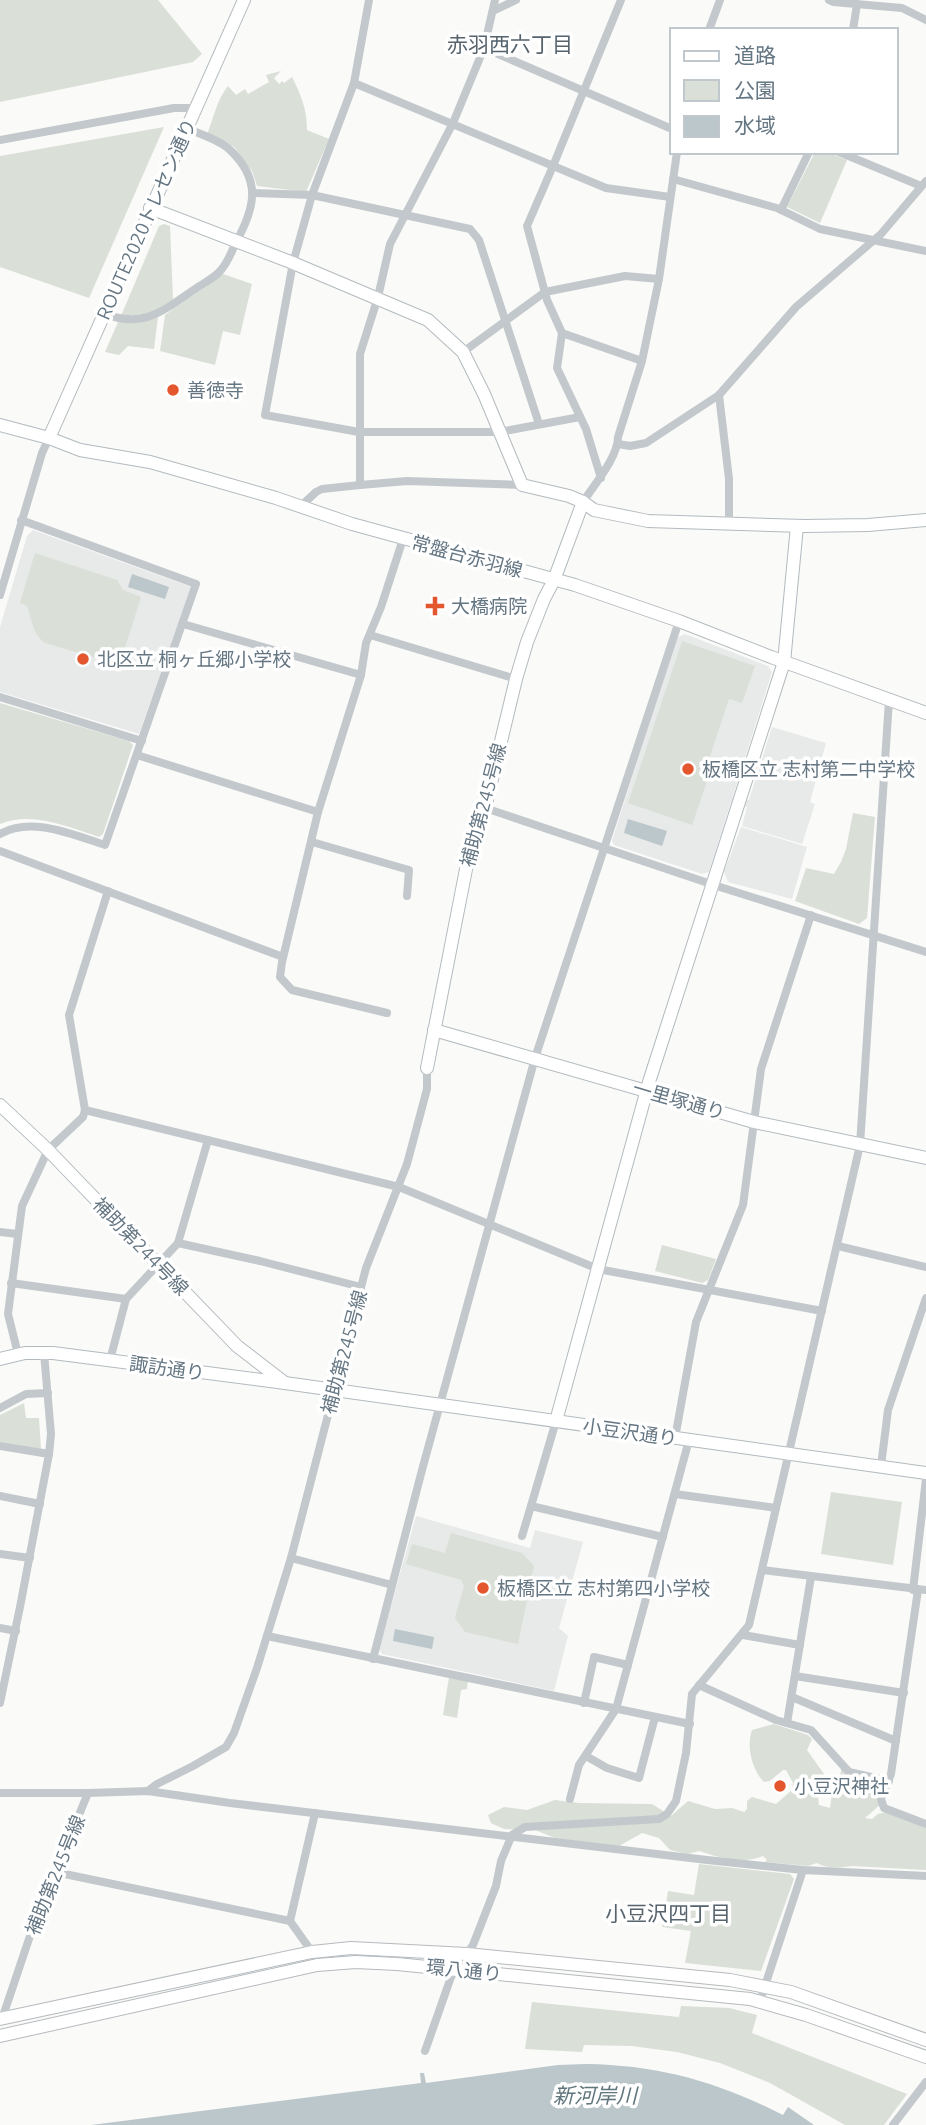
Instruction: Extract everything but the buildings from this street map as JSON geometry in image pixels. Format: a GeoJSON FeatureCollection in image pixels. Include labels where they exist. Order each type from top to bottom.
{"type":"FeatureCollection","features":[{"type":"Feature","properties":{"kind":"street","name":"ROUTE2020トレセン通り"},"geometry":{"type":"LineString","coordinates":[[49,438],[244,0]]}},
{"type":"Feature","properties":{"kind":"street"},"geometry":{"type":"LineString","coordinates":[[369,0],[354,83],[312,195],[293,263],[265,415],[359,432],[499,432],[580,417]]}},
{"type":"Feature","properties":{"kind":"street"},"geometry":{"type":"LineString","coordinates":[[360,485],[360,354],[378,297],[390,244],[453,123],[484,48],[495,0]]}},
{"type":"Feature","properties":{"kind":"street"},"geometry":{"type":"LineString","coordinates":[[493,11],[516,0]]}},
{"type":"Feature","properties":{"kind":"street"},"geometry":{"type":"LineString","coordinates":[[601,478],[586,429],[557,368],[562,333],[545,292],[527,226],[621,0]]}},
{"type":"Feature","properties":{"kind":"street"},"geometry":{"type":"LineString","coordinates":[[710,28],[720,0]]}},
{"type":"Feature","properties":{"kind":"street"},"geometry":{"type":"LineString","coordinates":[[829,0],[857,4],[886,3],[926,20]]}},
{"type":"Feature","properties":{"kind":"street"},"geometry":{"type":"LineString","coordinates":[[853,28],[857,4]]}},
{"type":"Feature","properties":{"kind":"street"},"geometry":{"type":"LineString","coordinates":[[484,48],[670,128]]}},
{"type":"Feature","properties":{"kind":"street"},"geometry":{"type":"LineString","coordinates":[[354,83],[606,188],[670,197]]}},
{"type":"Feature","properties":{"kind":"street"},"geometry":{"type":"LineString","coordinates":[[0,140],[174,108],[196,108]]}},
{"type":"Feature","properties":{"kind":"street"},"geometry":{"type":"LineString","coordinates":[[103,313],[118,319],[157,315],[221,271],[251,214],[253,193],[248,175],[228,148],[187,128]]}},
{"type":"Feature","properties":{"kind":"street"},"geometry":{"type":"LineString","coordinates":[[583,502],[601,478],[618,444],[642,361],[659,279],[677,154]]}},
{"type":"Feature","properties":{"kind":"street"},"geometry":{"type":"LineString","coordinates":[[781,210],[808,154]]}},
{"type":"Feature","properties":{"kind":"street"},"geometry":{"type":"LineString","coordinates":[[618,444],[630,446],[646,443],[719,395],[796,307],[881,234],[923,184],[844,154]]}},
{"type":"Feature","properties":{"kind":"street"},"geometry":{"type":"LineString","coordinates":[[673,179],[781,210],[820,229],[926,251]]}},
{"type":"Feature","properties":{"kind":"street"},"geometry":{"type":"LineString","coordinates":[[253,193],[312,195],[470,229],[479,240],[539,424]]}},
{"type":"Feature","properties":{"kind":"street"},"geometry":{"type":"LineString","coordinates":[[150,208],[378,297],[428,320],[463,352],[484,394],[522,485]]}},
{"type":"Feature","properties":{"kind":"street"},"geometry":{"type":"LineString","coordinates":[[463,352],[545,292],[625,276],[659,279]]}},
{"type":"Feature","properties":{"kind":"street"},"geometry":{"type":"LineString","coordinates":[[562,333],[642,361]]}},
{"type":"Feature","properties":{"kind":"street"},"geometry":{"type":"LineString","coordinates":[[719,395],[729,479],[729,524]]}},
{"type":"Feature","properties":{"kind":"street","name":"常盤台赤羽線"},"geometry":{"type":"LineString","coordinates":[[0,425],[49,438],[80,450],[150,462],[301,506],[341,521],[554,580],[679,621],[926,713]]}},
{"type":"Feature","properties":{"kind":"street"},"geometry":{"type":"LineString","coordinates":[[0,595],[21,520],[49,438]]}},
{"type":"Feature","properties":{"kind":"street"},"geometry":{"type":"LineString","coordinates":[[301,506],[322,489],[407,481],[522,485],[569,496],[594,510],[648,521],[797,526],[868,525],[926,520]]}},
{"type":"Feature","properties":{"kind":"street","name":"補助第245号線"},"geometry":{"type":"LineString","coordinates":[[1,2021],[34,1924],[86,1791],[148,1791],[226,1747],[234,1733],[291,1558],[366,1268],[399,1187],[427,1089],[427,1068],[469,854],[485,808],[516,679],[527,642],[583,502]]}},
{"type":"Feature","properties":{"kind":"street"},"geometry":{"type":"LineString","coordinates":[[0,834],[15,827],[36,827],[105,845],[196,584],[21,520]]}},
{"type":"Feature","properties":{"kind":"street"},"geometry":{"type":"LineString","coordinates":[[522,1536],[646,1090],[784,662],[797,526]]}},
{"type":"Feature","properties":{"kind":"street"},"geometry":{"type":"LineString","coordinates":[[387,1013],[292,990],[281,977],[283,957],[318,812],[361,675],[366,643],[403,539]]}},
{"type":"Feature","properties":{"kind":"street"},"geometry":{"type":"LineString","coordinates":[[373,1658],[536,1058],[679,621]]}},
{"type":"Feature","properties":{"kind":"street"},"geometry":{"type":"LineString","coordinates":[[183,624],[361,675]]}},
{"type":"Feature","properties":{"kind":"street"},"geometry":{"type":"LineString","coordinates":[[370,635],[516,679]]}},
{"type":"Feature","properties":{"kind":"street"},"geometry":{"type":"LineString","coordinates":[[0,697],[142,741]]}},
{"type":"Feature","properties":{"kind":"street"},"geometry":{"type":"LineString","coordinates":[[425,2051],[451,1977],[473,1945],[512,1835],[525,1827],[659,1819],[667,1814],[676,1801],[687,1753],[692,1694],[749,1625],[860,1145],[889,700]]}},
{"type":"Feature","properties":{"kind":"street"},"geometry":{"type":"LineString","coordinates":[[137,755],[318,812]]}},
{"type":"Feature","properties":{"kind":"street"},"geometry":{"type":"LineString","coordinates":[[485,808],[926,952]]}},
{"type":"Feature","properties":{"kind":"street"},"geometry":{"type":"LineString","coordinates":[[312,842],[408,870],[407,896]]}},
{"type":"Feature","properties":{"kind":"street"},"geometry":{"type":"LineString","coordinates":[[0,850],[283,957]]}},
{"type":"Feature","properties":{"kind":"street"},"geometry":{"type":"LineString","coordinates":[[18,1354],[4,1313],[22,1206],[48,1150],[83,1117],[85,1110],[69,1015],[108,891]]}},
{"type":"Feature","properties":{"kind":"street"},"geometry":{"type":"LineString","coordinates":[[570,1799],[579,1765],[616,1709],[675,1494],[696,1322],[743,1205],[761,1069],[811,915]]}},
{"type":"Feature","properties":{"kind":"street","name":"一里塚通り"},"geometry":{"type":"LineString","coordinates":[[435,1030],[754,1122],[926,1158]]}},
{"type":"Feature","properties":{"kind":"street","name":"補助第244号線"},"geometry":{"type":"LineString","coordinates":[[0,1105],[48,1150],[237,1346],[285,1383]]}},
{"type":"Feature","properties":{"kind":"street"},"geometry":{"type":"LineString","coordinates":[[85,1110],[399,1187],[598,1269],[822,1311]]}},
{"type":"Feature","properties":{"kind":"street"},"geometry":{"type":"LineString","coordinates":[[110,1360],[127,1299],[178,1243],[208,1140]]}},
{"type":"Feature","properties":{"kind":"street"},"geometry":{"type":"LineString","coordinates":[[0,1232],[17,1234]]}},
{"type":"Feature","properties":{"kind":"street"},"geometry":{"type":"LineString","coordinates":[[178,1243],[361,1287]]}},
{"type":"Feature","properties":{"kind":"street"},"geometry":{"type":"LineString","coordinates":[[838,1246],[926,1267]]}},
{"type":"Feature","properties":{"kind":"street"},"geometry":{"type":"LineString","coordinates":[[11,1283],[127,1299]]}},
{"type":"Feature","properties":{"kind":"street"},"geometry":{"type":"LineString","coordinates":[[881,1466],[888,1410],[926,1298]]}},
{"type":"Feature","properties":{"kind":"street"},"geometry":{"type":"LineString","coordinates":[[0,1703],[49,1454],[51,1434],[44,1353]]}},
{"type":"Feature","properties":{"kind":"street","name":"諏訪通り"},"geometry":{"type":"LineString","coordinates":[[0,1359],[18,1354],[44,1353],[334,1391]]}},
{"type":"Feature","properties":{"kind":"street","name":"小豆沢通り"},"geometry":{"type":"LineString","coordinates":[[334,1391],[926,1472]]}},
{"type":"Feature","properties":{"kind":"street"},"geometry":{"type":"LineString","coordinates":[[0,1408],[26,1394],[48,1392]]}},
{"type":"Feature","properties":{"kind":"street"},"geometry":{"type":"LineString","coordinates":[[0,1446],[49,1454]]}},
{"type":"Feature","properties":{"kind":"street"},"geometry":{"type":"LineString","coordinates":[[926,1479],[919,1590],[889,1781],[881,1799],[884,1808],[926,1824]]}},
{"type":"Feature","properties":{"kind":"street"},"geometry":{"type":"LineString","coordinates":[[675,1494],[776,1508]]}},
{"type":"Feature","properties":{"kind":"street"},"geometry":{"type":"LineString","coordinates":[[0,1496],[40,1504]]}},
{"type":"Feature","properties":{"kind":"street"},"geometry":{"type":"LineString","coordinates":[[531,1506],[663,1537]]}},
{"type":"Feature","properties":{"kind":"street"},"geometry":{"type":"LineString","coordinates":[[0,1553],[30,1558]]}},
{"type":"Feature","properties":{"kind":"street"},"geometry":{"type":"LineString","coordinates":[[291,1558],[392,1585]]}},
{"type":"Feature","properties":{"kind":"street"},"geometry":{"type":"LineString","coordinates":[[762,1570],[919,1590]]}},
{"type":"Feature","properties":{"kind":"street"},"geometry":{"type":"LineString","coordinates":[[788,1723],[811,1577]]}},
{"type":"Feature","properties":{"kind":"street"},"geometry":{"type":"LineString","coordinates":[[0,1628],[16,1631]]}},
{"type":"Feature","properties":{"kind":"street"},"geometry":{"type":"LineString","coordinates":[[743,1635],[800,1645]]}},
{"type":"Feature","properties":{"kind":"street"},"geometry":{"type":"LineString","coordinates":[[267,1636],[690,1724]]}},
{"type":"Feature","properties":{"kind":"street"},"geometry":{"type":"LineString","coordinates":[[584,1703],[594,1657],[628,1665]]}},
{"type":"Feature","properties":{"kind":"street"},"geometry":{"type":"LineString","coordinates":[[795,1676],[904,1693]]}},
{"type":"Feature","properties":{"kind":"street"},"geometry":{"type":"LineString","coordinates":[[699,1685],[776,1720],[811,1730],[849,1772],[889,1781]]}},
{"type":"Feature","properties":{"kind":"street"},"geometry":{"type":"LineString","coordinates":[[792,1697],[896,1741]]}},
{"type":"Feature","properties":{"kind":"street"},"geometry":{"type":"LineString","coordinates":[[586,1756],[607,1768],[639,1777],[655,1717]]}},
{"type":"Feature","properties":{"kind":"street"},"geometry":{"type":"LineString","coordinates":[[0,1793],[86,1791]]}},
{"type":"Feature","properties":{"kind":"street"},"geometry":{"type":"LineString","coordinates":[[148,1791],[230,1804],[803,1870],[926,1876]]}},
{"type":"Feature","properties":{"kind":"street"},"geometry":{"type":"LineString","coordinates":[[290,1921],[315,1813]]}},
{"type":"Feature","properties":{"kind":"street"},"geometry":{"type":"LineString","coordinates":[[760,2001],[803,1870]]}},
{"type":"Feature","properties":{"kind":"street"},"geometry":{"type":"LineString","coordinates":[[55,1872],[290,1921],[312,1952]]}},
{"type":"Feature","properties":{"kind":"street","name":"環八通り"},"geometry":{"type":"LineString","coordinates":[[1,2021],[312,1952],[351,1948],[467,1954],[730,1980],[764,1986],[820,2002],[926,2040]]}},
{"type":"Feature","properties":{"kind":"street","name":"環八通り"},"geometry":{"type":"LineString","coordinates":[[0,2036],[317,1965],[356,1962],[456,1969],[760,2001],[926,2057]]}},
{"type":"Feature","properties":{"kind":"street"},"geometry":{"type":"LineString","coordinates":[[893,2125],[926,2082]]}},
{"type":"Feature","properties":{"kind":"shaded area","name":"北区立 桐ヶ丘郷小学校"},"geometry":{"type":"Polygon","coordinates":[[[33,530],[191,587],[139,734],[0,692],[0,627],[27,536],[33,530]]]}},
{"type":"Feature","properties":{"kind":"shaded area","name":"板橋区立 志村第二中学校"},"geometry":{"type":"Polygon","coordinates":[[[685,634],[768,666],[772,672],[733,796],[749,800],[772,727],[826,743],[810,802],[815,804],[802,844],[742,826],[747,807],[731,802],[709,872],[702,874],[614,845],[612,841],[676,638],[685,634]]]}},
{"type":"Feature","properties":{"kind":"shaded area"},"geometry":{"type":"Polygon","coordinates":[[[741,827],[807,847],[792,899],[728,882],[724,872],[741,827]]]}},
{"type":"Feature","properties":{"kind":"shaded area","name":"板橋区立 志村第四小学校"},"geometry":{"type":"Polygon","coordinates":[[[416,1516],[530,1548],[535,1530],[583,1542],[559,1628],[568,1636],[554,1691],[382,1654],[379,1649],[416,1516]]]}},
{"type":"Feature","properties":{"kind":"green space"},"geometry":{"type":"Polygon","coordinates":[[[0,0],[158,0],[202,54],[193,62],[0,102],[0,0]]]}},
{"type":"Feature","properties":{"kind":"green space"},"geometry":{"type":"Polygon","coordinates":[[[281,71],[274,78],[279,84],[292,77],[303,102],[307,130],[329,139],[306,192],[257,186],[252,171],[234,147],[207,134],[228,86],[236,95],[245,89],[248,94],[269,82],[266,75],[281,71]]]}},
{"type":"Feature","properties":{"kind":"green space"},"geometry":{"type":"Polygon","coordinates":[[[164,127],[89,298],[0,267],[0,156],[164,127]]]}},
{"type":"Feature","properties":{"kind":"green space"},"geometry":{"type":"Polygon","coordinates":[[[814,154],[832,154],[847,160],[820,223],[787,207],[814,154]]]}},
{"type":"Feature","properties":{"kind":"green space"},"geometry":{"type":"Polygon","coordinates":[[[159,226],[170,226],[173,299],[149,313],[121,316],[159,226]]]}},
{"type":"Feature","properties":{"kind":"green space"},"geometry":{"type":"Polygon","coordinates":[[[223,274],[252,284],[240,335],[223,331],[215,365],[160,351],[165,315],[223,274]]]}},
{"type":"Feature","properties":{"kind":"green space"},"geometry":{"type":"Polygon","coordinates":[[[158,317],[154,349],[128,346],[119,355],[105,352],[118,322],[139,323],[158,317]]]}},
{"type":"Feature","properties":{"kind":"green space"},"geometry":{"type":"Polygon","coordinates":[[[35,553],[117,580],[123,590],[141,597],[123,654],[114,663],[45,643],[37,635],[27,606],[20,603],[35,553]]]}},
{"type":"Feature","properties":{"kind":"green space"},"geometry":{"type":"Polygon","coordinates":[[[682,641],[755,666],[742,703],[729,699],[709,759],[714,761],[692,825],[628,803],[682,641]]]}},
{"type":"Feature","properties":{"kind":"green space"},"geometry":{"type":"Polygon","coordinates":[[[0,703],[129,741],[133,745],[103,834],[99,837],[37,820],[12,820],[0,824],[0,703]]]}},
{"type":"Feature","properties":{"kind":"green space"},"geometry":{"type":"Polygon","coordinates":[[[853,813],[875,817],[867,918],[859,924],[795,901],[806,868],[834,874],[846,849],[853,813]]]}},
{"type":"Feature","properties":{"kind":"green space"},"geometry":{"type":"Polygon","coordinates":[[[662,1245],[716,1259],[708,1280],[702,1283],[655,1271],[662,1245]]]}},
{"type":"Feature","properties":{"kind":"green space"},"geometry":{"type":"Polygon","coordinates":[[[24,1403],[26,1418],[39,1418],[41,1449],[0,1442],[0,1415],[24,1403]]]}},
{"type":"Feature","properties":{"kind":"green space"},"geometry":{"type":"Polygon","coordinates":[[[831,1492],[902,1502],[893,1565],[821,1554],[831,1492]]]}},
{"type":"Feature","properties":{"kind":"green space"},"geometry":{"type":"Polygon","coordinates":[[[451,1533],[522,1553],[534,1566],[518,1644],[465,1632],[455,1618],[464,1586],[461,1580],[406,1564],[412,1544],[445,1553],[451,1533]]]}},
{"type":"Feature","properties":{"kind":"green space"},"geometry":{"type":"Polygon","coordinates":[[[449,1677],[468,1680],[467,1689],[461,1690],[457,1718],[443,1715],[449,1677]]]}},
{"type":"Feature","properties":{"kind":"green space"},"geometry":{"type":"Polygon","coordinates":[[[774,1724],[808,1735],[812,1739],[807,1750],[825,1779],[818,1795],[819,1805],[830,1808],[833,1785],[839,1783],[842,1764],[849,1772],[889,1781],[882,1803],[865,1818],[872,1819],[886,1812],[926,1828],[926,1870],[852,1866],[834,1868],[817,1863],[808,1866],[765,1862],[767,1860],[763,1856],[739,1860],[699,1851],[688,1854],[670,1850],[659,1838],[642,1833],[619,1846],[555,1838],[535,1830],[504,1829],[491,1823],[488,1815],[504,1807],[527,1810],[555,1800],[652,1804],[671,1816],[688,1801],[715,1809],[732,1808],[744,1812],[747,1809],[747,1801],[752,1797],[776,1804],[792,1790],[793,1783],[786,1770],[764,1782],[753,1764],[750,1750],[752,1730],[774,1724]]]}},
{"type":"Feature","properties":{"kind":"green space"},"geometry":{"type":"Polygon","coordinates":[[[699,1864],[790,1874],[794,1879],[761,1971],[685,1963],[691,1931],[662,1927],[668,1891],[694,1895],[699,1864]]]}},
{"type":"Feature","properties":{"kind":"green space"},"geometry":{"type":"Polygon","coordinates":[[[532,2002],[679,2017],[681,2006],[729,2008],[757,2015],[752,2033],[907,2094],[884,2125],[845,2125],[770,2083],[720,2063],[677,2052],[632,2046],[584,2045],[582,2052],[525,2049],[532,2002]]]}},
{"type":"Feature","properties":{"kind":"water"},"geometry":{"type":"Polygon","coordinates":[[[132,574],[169,587],[165,599],[128,587],[132,574]]]}},
{"type":"Feature","properties":{"kind":"water"},"geometry":{"type":"Polygon","coordinates":[[[628,819],[667,831],[662,846],[624,833],[628,819]]]}},
{"type":"Feature","properties":{"kind":"water"},"geometry":{"type":"Polygon","coordinates":[[[395,1629],[434,1637],[432,1649],[393,1641],[395,1629]]]}},
{"type":"Feature","properties":{"kind":"water","name":"新河岸川"},"geometry":{"type":"Polygon","coordinates":[[[558,2065],[638,2068],[688,2078],[735,2093],[783,2115],[788,2107],[814,2125],[91,2125],[421,2083],[420,2073],[424,2073],[426,2083],[558,2065]]]}},
{"type":"Feature","properties":{"kind":"place","name":"善徳寺"},"geometry":{"type":"Point","coordinates":[173,390]}},
{"type":"Feature","properties":{"kind":"place","name":"大橋病院"},"geometry":{"type":"Point","coordinates":[435,606]}},
{"type":"Feature","properties":{"kind":"place","name":"北区立 桐ヶ丘郷小学校"},"geometry":{"type":"Point","coordinates":[83,659]}},
{"type":"Feature","properties":{"kind":"place","name":"板橋区立 志村第二中学校"},"geometry":{"type":"Point","coordinates":[688,769]}},
{"type":"Feature","properties":{"kind":"place","name":"板橋区立 志村第四小学校"},"geometry":{"type":"Point","coordinates":[483,1588]}},
{"type":"Feature","properties":{"kind":"place","name":"小豆沢神社"},"geometry":{"type":"Point","coordinates":[780,1786]}},
{"type":"Feature","properties":{"kind":"district","name":"赤羽西六丁目"},"geometry":{"type":"Point","coordinates":[510,44]}},
{"type":"Feature","properties":{"kind":"district","name":"小豆沢四丁目"},"geometry":{"type":"Point","coordinates":[668,1913]}}]}
